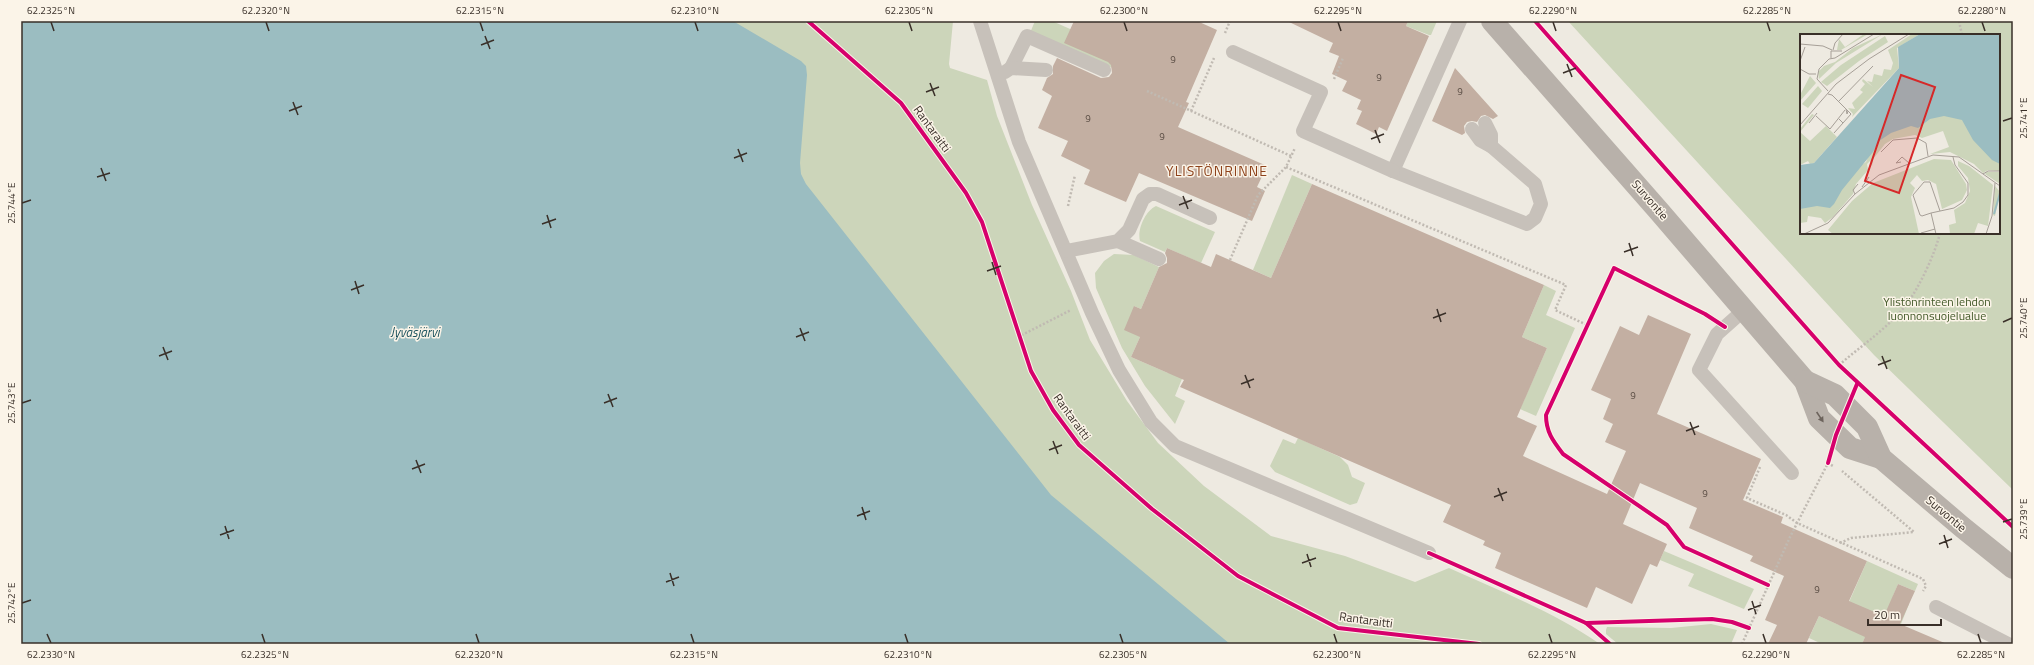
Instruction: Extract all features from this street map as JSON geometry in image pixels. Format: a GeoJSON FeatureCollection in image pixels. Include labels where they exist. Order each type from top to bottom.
{"type":"FeatureCollection","features":[{"type":"Feature","properties":{"kind":"main road","name":"Survontie"},"geometry":{"type":"LineString","coordinates":[[1492,21],[1805,381],[1819,418],[1856,452],[1881,458]]}},
{"type":"Feature","properties":{"kind":"main road","name":"Survontie"},"geometry":{"type":"LineString","coordinates":[[1805,381],[1831,391],[1870,432],[1881,458],[1962,528],[2013,568]]}},
{"type":"Feature","properties":{"kind":"lane"},"geometry":{"type":"LineString","coordinates":[[980,21],[1019,142],[1119,370],[1151,422],[1175,446],[1429,554]]}},
{"type":"Feature","properties":{"kind":"lane"},"geometry":{"type":"LineString","coordinates":[[1393,171],[1460,21]]}},
{"type":"Feature","properties":{"kind":"lane"},"geometry":{"type":"LineString","coordinates":[[998,76],[1011,68],[1027,36],[1104,70]]}},
{"type":"Feature","properties":{"kind":"lane"},"geometry":{"type":"LineString","coordinates":[[1233,52],[1321,92],[1303,131],[1393,171],[1527,224],[1535,218],[1541,204],[1535,184],[1491,146],[1480,140],[1478,126]]}},
{"type":"Feature","properties":{"kind":"lane"},"geometry":{"type":"LineString","coordinates":[[1011,68],[1046,70]]}},
{"type":"Feature","properties":{"kind":"lane"},"geometry":{"type":"LineString","coordinates":[[1066,251],[1118,241],[1129,230],[1143,199],[1150,194],[1157,194],[1210,218]]}},
{"type":"Feature","properties":{"kind":"lane"},"geometry":{"type":"LineString","coordinates":[[1118,241],[1159,259]]}},
{"type":"Feature","properties":{"kind":"lane"},"geometry":{"type":"LineString","coordinates":[[1744,310],[1717,334],[1699,370],[1792,473]]}},
{"type":"Feature","properties":{"kind":"lane"},"geometry":{"type":"LineString","coordinates":[[1936,607],[2008,644]]}},
{"type":"Feature","properties":{"kind":"path"},"geometry":{"type":"LineString","coordinates":[[1222,40],[1230,21]]}},
{"type":"Feature","properties":{"kind":"path"},"geometry":{"type":"LineString","coordinates":[[1959,21],[1962,34]]}},
{"type":"Feature","properties":{"kind":"path"},"geometry":{"type":"LineString","coordinates":[[1191,111],[1216,53]]}},
{"type":"Feature","properties":{"kind":"path"},"geometry":{"type":"LineString","coordinates":[[1147,91],[1292,156]]}},
{"type":"Feature","properties":{"kind":"path"},"geometry":{"type":"LineString","coordinates":[[1230,260],[1256,195],[1286,167],[1303,131]]}},
{"type":"Feature","properties":{"kind":"path"},"geometry":{"type":"LineString","coordinates":[[1286,167],[1566,285],[1555,310],[1587,325]]}},
{"type":"Feature","properties":{"kind":"path"},"geometry":{"type":"LineString","coordinates":[[1839,365],[1882,329],[1906,305],[1936,252],[1940,234]]}},
{"type":"Feature","properties":{"kind":"path"},"geometry":{"type":"LineString","coordinates":[[1018,337],[1088,302]]}},
{"type":"Feature","properties":{"kind":"path"},"geometry":{"type":"LineString","coordinates":[[1584,332],[1590,318]]}},
{"type":"Feature","properties":{"kind":"path"},"geometry":{"type":"LineString","coordinates":[[1016,330],[1021,344]]}},
{"type":"Feature","properties":{"kind":"path"},"geometry":{"type":"LineString","coordinates":[[1834,359],[1844,370]]}},
{"type":"Feature","properties":{"kind":"path"},"geometry":{"type":"LineString","coordinates":[[1742,644],[1790,537],[1828,463],[1836,435]]}},
{"type":"Feature","properties":{"kind":"path"},"geometry":{"type":"LineString","coordinates":[[1828,463],[1840,469],[1914,532],[1851,538],[1840,543]]}},
{"type":"Feature","properties":{"kind":"path"},"geometry":{"type":"LineString","coordinates":[[1758,466],[1760,467],[1747,498],[1840,543],[1922,579]]}},
{"type":"Feature","properties":{"kind":"path"},"geometry":{"type":"LineString","coordinates":[[1761,582],[1768,585]]}},
{"type":"Feature","properties":{"kind":"path"},"geometry":{"type":"LineString","coordinates":[[1743,626],[1749,628]]}},
{"type":"Feature","properties":{"kind":"green space"},"geometry":{"type":"Polygon","coordinates":[[[651,21],[953,21],[949,64],[950,68],[987,80],[997,116],[1032,205],[1071,291],[1090,340],[1127,401],[1158,443],[1204,486],[1271,536],[1345,556],[1415,582],[1449,568],[1545,612],[1582,632],[1600,644],[1125,644],[651,21]]]}},
{"type":"Feature","properties":{"kind":"green space"},"geometry":{"type":"Polygon","coordinates":[[[1035,21],[1052,21],[1120,51],[1113,68],[1030,33],[1035,21]]]}},
{"type":"Feature","properties":{"kind":"green space"},"geometry":{"type":"Polygon","coordinates":[[[1408,21],[1437,21],[1431,35],[1429,35],[1406,26],[1408,21]]]}},
{"type":"Feature","properties":{"kind":"green space","name":"Ylistönrinteen lehdon luonnonsuojelualue"},"geometry":{"type":"Polygon","coordinates":[[[1568,21],[2013,21],[2013,490],[1874,355],[1568,21]]]}},
{"type":"Feature","properties":{"kind":"green space"},"geometry":{"type":"Polygon","coordinates":[[[1292,175],[1312,184],[1271,278],[1253,270],[1292,175]]]}},
{"type":"Feature","properties":{"kind":"green space"},"geometry":{"type":"Polygon","coordinates":[[[1156,206],[1215,232],[1201,263],[1167,248],[1165,252],[1140,241],[1139,237],[1141,226],[1145,216],[1152,208],[1156,206]]]}},
{"type":"Feature","properties":{"kind":"green space"},"geometry":{"type":"Polygon","coordinates":[[[1114,254],[1134,255],[1159,267],[1141,309],[1134,306],[1140,337],[1131,357],[1168,373],[1184,374],[1175,396],[1185,401],[1175,424],[1145,386],[1122,348],[1096,288],[1095,273],[1104,261],[1114,254]]]}},
{"type":"Feature","properties":{"kind":"green space"},"geometry":{"type":"Polygon","coordinates":[[[1544,285],[1556,291],[1546,315],[1575,328],[1536,416],[1520,409],[1547,348],[1522,337],[1544,285]]]}},
{"type":"Feature","properties":{"kind":"green space"},"geometry":{"type":"Polygon","coordinates":[[[1298,438],[1340,457],[1348,465],[1352,477],[1365,483],[1357,503],[1350,505],[1275,472],[1270,466],[1283,439],[1295,444],[1298,438]]]}},
{"type":"Feature","properties":{"kind":"green space"},"geometry":{"type":"Polygon","coordinates":[[[1664,551],[1754,589],[1744,609],[1688,586],[1694,574],[1660,560],[1664,551]]]}},
{"type":"Feature","properties":{"kind":"green space"},"geometry":{"type":"Polygon","coordinates":[[[1867,561],[1918,584],[1915,591],[1898,584],[1893,596],[1909,604],[1901,624],[1876,613],[1862,644],[1822,644],[1809,638],[1819,616],[1839,625],[1867,561]]]}},
{"type":"Feature","properties":{"kind":"green space"},"geometry":{"type":"Polygon","coordinates":[[[1711,624],[1737,630],[1731,644],[1618,644],[1606,634],[1607,627],[1671,628],[1711,624]]]}},
{"type":"Feature","properties":{"kind":"water","name":"Jyväsjärvi"},"geometry":{"type":"Polygon","coordinates":[[[21,21],[733,21],[801,61],[806,66],[807,75],[800,163],[801,174],[806,184],[1051,495],[1230,644],[21,644],[21,21]]]}},
{"type":"Feature","properties":{"kind":"building"},"geometry":{"type":"Polygon","coordinates":[[[1074,21],[1197,21],[1217,30],[1186,102],[1189,103],[1178,127],[1267,166],[1257,187],[1265,191],[1252,221],[1139,173],[1126,202],[1084,184],[1090,170],[1061,156],[1068,141],[1038,128],[1052,96],[1042,90],[1047,78],[1053,74],[1053,66],[1057,58],[1101,78],[1109,77],[1112,73],[1111,65],[1108,62],[1064,43],[1074,21]]]}},
{"type":"Feature","properties":{"kind":"building"},"geometry":{"type":"Polygon","coordinates":[[[1287,21],[1408,21],[1406,26],[1429,36],[1387,131],[1379,127],[1376,134],[1356,124],[1362,111],[1357,109],[1361,100],[1342,91],[1347,81],[1332,74],[1339,56],[1329,52],[1333,43],[1287,21]]]}},
{"type":"Feature","properties":{"kind":"building"},"geometry":{"type":"Polygon","coordinates":[[[1455,68],[1498,116],[1493,119],[1485,115],[1481,116],[1477,122],[1467,122],[1464,126],[1465,133],[1462,135],[1432,121],[1455,68]]]}},
{"type":"Feature","properties":{"kind":"building"},"geometry":{"type":"Polygon","coordinates":[[[1312,184],[1544,285],[1522,337],[1547,348],[1517,417],[1537,426],[1523,456],[1607,494],[1626,451],[1605,442],[1613,424],[1603,419],[1611,399],[1591,390],[1620,326],[1639,335],[1648,315],[1691,334],[1657,414],[1761,459],[1743,500],[1783,517],[1781,523],[1867,561],[1849,601],[1884,616],[1898,584],[1915,591],[1900,624],[1947,644],[1862,644],[1865,637],[1819,616],[1806,644],[1768,644],[1777,625],[1765,620],[1784,576],[1750,561],[1753,556],[1689,528],[1697,508],[1640,483],[1623,524],[1667,544],[1657,567],[1650,564],[1632,604],[1596,587],[1587,608],[1495,568],[1501,553],[1483,545],[1485,541],[1443,522],[1451,505],[1180,387],[1184,380],[1131,357],[1140,337],[1124,330],[1134,306],[1141,309],[1159,267],[1167,263],[1165,253],[1167,248],[1211,267],[1216,254],[1271,278],[1312,184]]]}},
{"type":"Feature","properties":{"kind":"cycle path","name":"Rantaraitti"},"geometry":{"type":"LineString","coordinates":[[808,21],[901,103],[966,193],[982,222],[1031,371],[1053,410],[1079,445],[1152,509],[1238,576],[1338,628],[1479,644]]}},
{"type":"Feature","properties":{"kind":"cycle path"},"geometry":{"type":"LineString","coordinates":[[1535,21],[1839,365],[2013,527]]}},
{"type":"Feature","properties":{"kind":"cycle path"},"geometry":{"type":"LineString","coordinates":[[1725,327],[1705,314],[1614,268],[1546,415],[1546,421],[1551,436],[1563,454],[1667,525],[1684,547],[1768,585]]}},
{"type":"Feature","properties":{"kind":"cycle path"},"geometry":{"type":"LineString","coordinates":[[1828,463],[1836,435],[1857,384]]}},
{"type":"Feature","properties":{"kind":"cycle path"},"geometry":{"type":"LineString","coordinates":[[1429,553],[1586,623],[1610,644]]}},
{"type":"Feature","properties":{"kind":"cycle path"},"geometry":{"type":"LineString","coordinates":[[1586,623],[1712,619],[1732,622],[1749,628]]}},
{"type":"Feature","properties":{"kind":"district","name":"YLISTÖNRINNE"},"geometry":{"type":"Point","coordinates":[1217,171]}}]}
